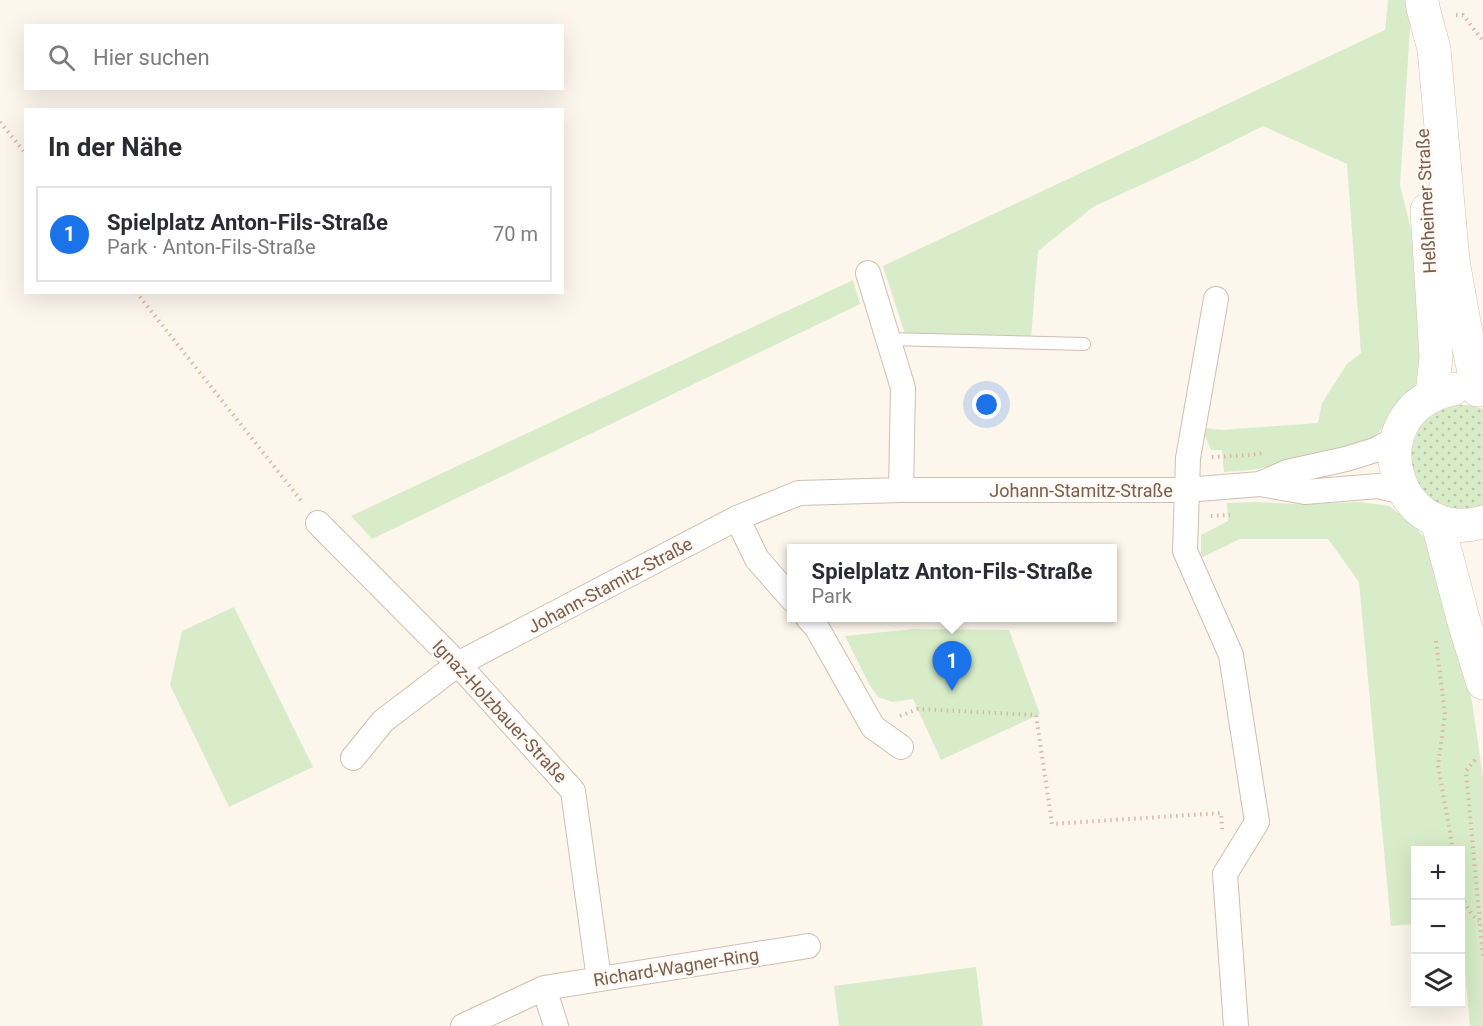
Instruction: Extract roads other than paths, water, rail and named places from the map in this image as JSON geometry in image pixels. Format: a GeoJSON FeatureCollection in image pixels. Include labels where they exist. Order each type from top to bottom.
{"type":"FeatureCollection","features":[{"type":"Feature","properties":{"kind":"main road","name":"Heßheimer Straße"},"geometry":{"type":"LineString","coordinates":[[1423,4],[1434,49],[1453,261],[1468,344],[1481,390],[1455,388],[1432,395],[1420,403],[1402,425],[1397,438],[1395,466],[1404,492],[1418,509],[1449,524],[1483,522]]}},
{"type":"Feature","properties":{"kind":"main road","name":"Heßheimer Straße"},"geometry":{"type":"LineString","coordinates":[[1423,4],[1418,51],[1436,357],[1432,395]]}},
{"type":"Feature","properties":{"kind":"main road"},"geometry":{"type":"LineString","coordinates":[[1437,520],[1483,683]]}},
{"type":"Feature","properties":{"kind":"street"},"geometry":{"type":"LineString","coordinates":[[868,273],[903,388],[901,490]]}},
{"type":"Feature","properties":{"kind":"street"},"geometry":{"type":"LineString","coordinates":[[1216,299],[1188,458],[1185,551],[1231,655],[1257,822],[1225,874],[1236,1026]]}},
{"type":"Feature","properties":{"kind":"street","name":"Johann-Stamitz-Straße"},"geometry":{"type":"LineString","coordinates":[[1260,484],[1287,472],[1346,459],[1374,450],[1397,438]]}},
{"type":"Feature","properties":{"kind":"street","name":"Johann-Stamitz-Straße"},"geometry":{"type":"LineString","coordinates":[[353,758],[383,721],[458,664],[737,518],[799,493],[901,490],[1186,490],[1260,484],[1305,492],[1378,486],[1404,492]]}},
{"type":"Feature","properties":{"kind":"street"},"geometry":{"type":"LineString","coordinates":[[737,518],[757,558],[787,592]]}},
{"type":"Feature","properties":{"kind":"street","name":"Ignaz-Holzbauer-Straße"},"geometry":{"type":"LineString","coordinates":[[318,523],[458,664],[573,791],[599,979]]}},
{"type":"Feature","properties":{"kind":"street"},"geometry":{"type":"LineString","coordinates":[[812,622],[873,727],[901,747]]}},
{"type":"Feature","properties":{"kind":"street","name":"Richard-Wagner-Ring"},"geometry":{"type":"LineString","coordinates":[[463,1026],[544,988],[808,946]]}},
{"type":"Feature","properties":{"kind":"street"},"geometry":{"type":"LineString","coordinates":[[544,988],[556,1026]]}},
{"type":"Feature","properties":{"kind":"lane"},"geometry":{"type":"LineString","coordinates":[[888,339],[1084,344]]}},
{"type":"Feature","properties":{"kind":"place","name":"Spielplatz Anton-Fils-Straße"},"geometry":{"type":"Point","coordinates":[952,691]}}]}
